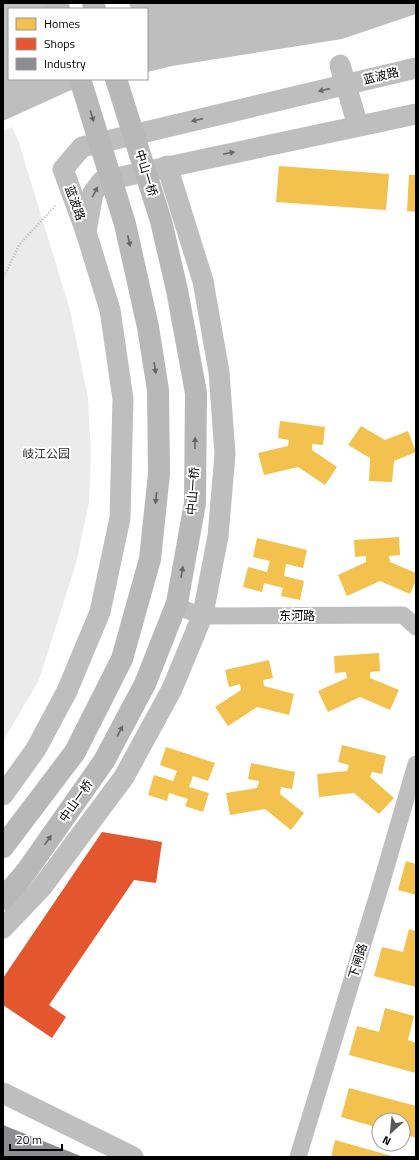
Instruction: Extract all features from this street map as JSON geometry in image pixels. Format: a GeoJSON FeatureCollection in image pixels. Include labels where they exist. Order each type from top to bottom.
{"type":"FeatureCollection","features":[{"type":"Feature","properties":{"kind":"main road"},"geometry":{"type":"LineString","coordinates":[[3,847],[74,752],[122,659],[150,559],[159,474],[158,390],[148,327],[125,224],[80,80]]}},
{"type":"Feature","properties":{"kind":"main road","name":"中山一桥"},"geometry":{"type":"LineString","coordinates":[[3,900],[26,872],[104,761],[145,684],[176,606],[195,503],[196,393],[177,290],[161,221],[116,80]]}},
{"type":"Feature","properties":{"kind":"street"},"geometry":{"type":"LineString","coordinates":[[340,65],[358,126]]}},
{"type":"Feature","properties":{"kind":"street","name":"蓝波路"},"geometry":{"type":"LineString","coordinates":[[86,232],[63,169],[82,148],[416,68]]}},
{"type":"Feature","properties":{"kind":"street","name":"蓝波路"},"geometry":{"type":"LineString","coordinates":[[86,232],[93,193],[102,181],[416,114]]}},
{"type":"Feature","properties":{"kind":"street"},"geometry":{"type":"LineString","coordinates":[[3,928],[42,887],[124,777],[172,689],[202,616],[218,536],[225,454],[220,380],[203,281],[167,166]]}},
{"type":"Feature","properties":{"kind":"street"},"geometry":{"type":"LineString","coordinates":[[3,795],[36,749],[67,691],[100,612],[120,518],[123,399],[110,310],[86,232]]}},
{"type":"Feature","properties":{"kind":"street","name":"东河路"},"geometry":{"type":"LineString","coordinates":[[176,606],[202,616],[403,615],[416,627]]}},
{"type":"Feature","properties":{"kind":"street","name":"下闸路"},"geometry":{"type":"LineString","coordinates":[[298,1157],[416,764]]}},
{"type":"Feature","properties":{"kind":"street"},"geometry":{"type":"LineString","coordinates":[[3,1093],[133,1157]]}},
{"type":"Feature","properties":{"kind":"path"},"geometry":{"type":"LineString","coordinates":[[3,279],[19,245],[70,190]]}},
{"type":"Feature","properties":{"kind":"green space","name":"岐江公园"},"geometry":{"type":"Polygon","coordinates":[[[12,127],[19,143],[70,310],[88,398],[91,455],[89,503],[76,563],[39,680],[3,741],[3,131],[12,127]]]}},
{"type":"Feature","properties":{"kind":"shaded area"},"geometry":{"type":"Polygon","coordinates":[[[3,3],[416,3],[416,14],[342,39],[172,66],[148,72],[148,8],[8,8],[8,80],[116,80],[69,91],[3,121],[3,3]]]}},
{"type":"Feature","properties":{"kind":"pier"},"geometry":{"type":"Polygon","coordinates":[[[46,3],[129,3],[131,8],[48,8],[46,3]]]}},
{"type":"Feature","properties":{"kind":"pier"},"geometry":{"type":"Polygon","coordinates":[[[70,80],[121,80],[120,81],[74,92],[70,80]]]}},
{"type":"Feature","properties":{"kind":"building: Homes"},"geometry":{"type":"Polygon","coordinates":[[[279,166],[389,174],[386,210],[276,202],[279,166]]]}},
{"type":"Feature","properties":{"kind":"building: Homes"},"geometry":{"type":"Polygon","coordinates":[[[409,175],[416,175],[416,212],[407,211],[409,175]]]}},
{"type":"Feature","properties":{"kind":"building: Homes"},"geometry":{"type":"Polygon","coordinates":[[[280,421],[325,427],[323,445],[312,444],[312,450],[337,467],[325,485],[298,467],[264,475],[258,453],[288,446],[289,440],[278,438],[280,421]]]}},
{"type":"Feature","properties":{"kind":"building: Homes"},"geometry":{"type":"Polygon","coordinates":[[[361,426],[385,440],[408,431],[416,452],[394,461],[392,482],[369,481],[370,458],[348,445],[361,426]]]}},
{"type":"Feature","properties":{"kind":"building: Homes"},"geometry":{"type":"Polygon","coordinates":[[[399,537],[400,555],[389,556],[390,562],[416,573],[416,580],[410,594],[380,581],[347,596],[338,575],[366,562],[366,556],[355,557],[354,540],[399,537]]]}},
{"type":"Feature","properties":{"kind":"building: Homes"},"geometry":{"type":"Polygon","coordinates":[[[257,538],[307,550],[303,568],[286,564],[284,576],[304,581],[300,600],[281,596],[283,588],[264,583],[262,592],[243,587],[248,567],[267,572],[270,561],[253,557],[257,538]]]}},
{"type":"Feature","properties":{"kind":"building: Homes"},"geometry":{"type":"Polygon","coordinates":[[[379,653],[380,671],[370,672],[370,678],[399,690],[390,710],[360,697],[328,712],[318,691],[347,678],[346,672],[335,673],[334,656],[379,653]]]}},
{"type":"Feature","properties":{"kind":"building: Homes"},"geometry":{"type":"Polygon","coordinates":[[[269,660],[273,678],[263,680],[264,686],[294,694],[289,715],[257,707],[228,726],[215,707],[241,690],[240,684],[229,687],[225,670],[269,660]]]}},
{"type":"Feature","properties":{"kind":"building: Homes"},"geometry":{"type":"Polygon","coordinates":[[[342,745],[386,756],[382,774],[372,772],[370,777],[394,798],[379,814],[354,793],[319,797],[317,774],[347,771],[349,765],[338,762],[342,745]]]}},
{"type":"Feature","properties":{"kind":"building: Homes"},"geometry":{"type":"Polygon","coordinates":[[[166,747],[215,763],[208,781],[193,776],[189,787],[209,793],[203,812],[185,806],[188,799],[169,793],[167,801],[148,795],[154,775],[173,781],[177,771],[160,765],[166,747]]]}},
{"type":"Feature","properties":{"kind":"building: Homes"},"geometry":{"type":"Polygon","coordinates":[[[251,763],[295,772],[292,789],[281,787],[280,794],[304,813],[291,830],[265,809],[230,815],[226,793],[257,788],[259,781],[248,779],[251,763]]]}},
{"type":"Feature","properties":{"kind":"building: Homes"},"geometry":{"type":"Polygon","coordinates":[[[406,861],[416,864],[416,895],[398,890],[406,861]]]}},
{"type":"Feature","properties":{"kind":"building: Homes"},"geometry":{"type":"Polygon","coordinates":[[[409,929],[416,931],[416,987],[374,976],[382,947],[403,952],[409,929]]]}},
{"type":"Feature","properties":{"kind":"building: Homes"},"geometry":{"type":"Polygon","coordinates":[[[385,1008],[414,1016],[408,1040],[416,1043],[416,1073],[349,1055],[357,1026],[379,1032],[385,1008]]]}},
{"type":"Feature","properties":{"kind":"building: Homes"},"geometry":{"type":"Polygon","coordinates":[[[349,1088],[416,1106],[416,1138],[411,1136],[411,1112],[371,1112],[371,1126],[341,1117],[349,1088]]]}},
{"type":"Feature","properties":{"kind":"building: Homes"},"geometry":{"type":"Polygon","coordinates":[[[335,1140],[371,1150],[371,1152],[377,1152],[395,1157],[331,1157],[335,1140]]]}},
{"type":"Feature","properties":{"kind":"building: Shops"},"geometry":{"type":"Polygon","coordinates":[[[102,832],[162,842],[156,883],[134,880],[49,1005],[66,1017],[52,1038],[3,1005],[3,978],[102,832]]]}},
{"type":"Feature","properties":{"kind":"building: Industry"},"geometry":{"type":"Polygon","coordinates":[[[3,1125],[83,1157],[3,1157],[3,1125]]]}}]}
